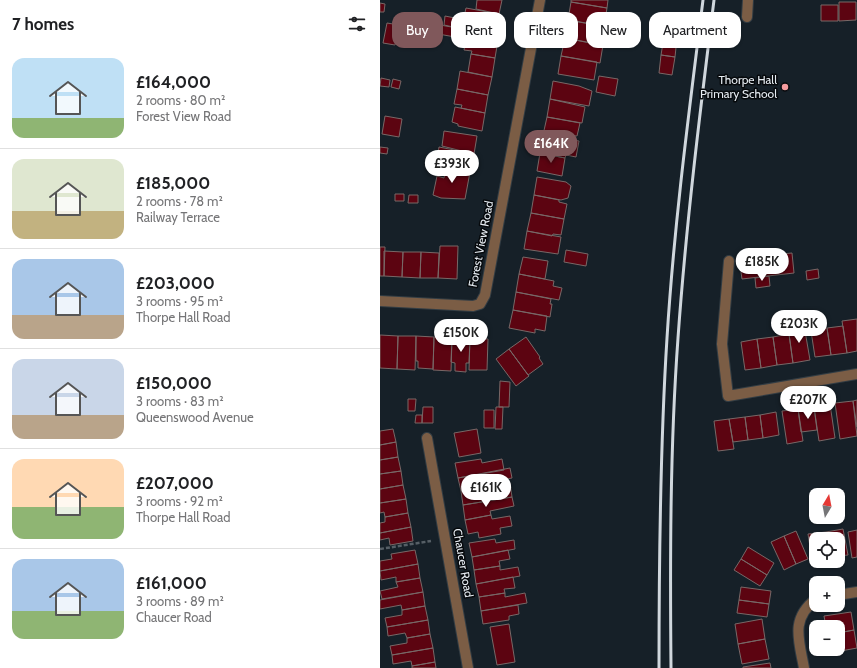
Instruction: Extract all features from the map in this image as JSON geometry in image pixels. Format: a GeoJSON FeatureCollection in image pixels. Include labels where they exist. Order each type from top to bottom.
{"type":"FeatureCollection","features":[{"type":"Feature","properties":{"kind":"street","name":"Forest View Road"},"geometry":{"type":"LineString","coordinates":[[380,301],[473,306],[480,304],[485,295],[540,0]]}},
{"type":"Feature","properties":{"kind":"street"},"geometry":{"type":"LineString","coordinates":[[747,17],[748,0]]}},
{"type":"Feature","properties":{"kind":"street"},"geometry":{"type":"LineString","coordinates":[[729,261],[722,344],[728,396],[857,374]]}},
{"type":"Feature","properties":{"kind":"street","name":"Chaucer Road"},"geometry":{"type":"LineString","coordinates":[[427,438],[468,668]]}},
{"type":"Feature","properties":{"kind":"street"},"geometry":{"type":"LineString","coordinates":[[845,594],[857,592]]}},
{"type":"Feature","properties":{"kind":"street"},"geometry":{"type":"LineString","coordinates":[[804,668],[797,630],[801,614],[809,606]]}},
{"type":"Feature","properties":{"kind":"path"},"geometry":{"type":"LineString","coordinates":[[380,549],[446,538]]}},
{"type":"Feature","properties":{"kind":"building"},"geometry":{"type":"Polygon","coordinates":[[[477,0],[502,0],[499,12],[490,12],[476,9],[477,0]]]}},
{"type":"Feature","properties":{"kind":"building"},"geometry":{"type":"Polygon","coordinates":[[[571,0],[608,0],[607,8],[571,2],[571,0]]]}},
{"type":"Feature","properties":{"kind":"building"},"geometry":{"type":"Polygon","coordinates":[[[571,2],[607,8],[606,12],[586,12],[586,23],[578,22],[578,12],[569,12],[571,2]]]}},
{"type":"Feature","properties":{"kind":"building"},"geometry":{"type":"Polygon","coordinates":[[[839,2],[856,2],[856,20],[839,21],[839,2]]]}},
{"type":"Feature","properties":{"kind":"building"},"geometry":{"type":"Polygon","coordinates":[[[380,3],[385,4],[384,12],[380,12],[380,3]]]}},
{"type":"Feature","properties":{"kind":"building"},"geometry":{"type":"Polygon","coordinates":[[[821,5],[838,5],[838,21],[821,21],[821,5]]]}},
{"type":"Feature","properties":{"kind":"building"},"geometry":{"type":"Polygon","coordinates":[[[466,8],[488,12],[465,12],[466,8]]]}},
{"type":"Feature","properties":{"kind":"building"},"geometry":{"type":"Polygon","coordinates":[[[445,16],[451,17],[451,26],[444,25],[445,16]]]}},
{"type":"Feature","properties":{"kind":"building"},"geometry":{"type":"Polygon","coordinates":[[[578,22],[586,23],[586,42],[578,41],[578,22]]]}},
{"type":"Feature","properties":{"kind":"building"},"geometry":{"type":"Polygon","coordinates":[[[387,23],[392,24],[392,44],[383,43],[387,23]]]}},
{"type":"Feature","properties":{"kind":"building"},"geometry":{"type":"Polygon","coordinates":[[[443,26],[451,27],[451,36],[443,35],[443,26]]]}},
{"type":"Feature","properties":{"kind":"building"},"geometry":{"type":"Polygon","coordinates":[[[578,40],[586,42],[586,48],[602,48],[600,63],[561,56],[563,48],[578,48],[578,40]]]}},
{"type":"Feature","properties":{"kind":"building"},"geometry":{"type":"Polygon","coordinates":[[[464,48],[497,48],[495,58],[471,54],[472,51],[464,50],[464,48]]]}},
{"type":"Feature","properties":{"kind":"building"},"geometry":{"type":"Polygon","coordinates":[[[662,48],[676,48],[675,57],[661,55],[662,48]]]}},
{"type":"Feature","properties":{"kind":"building"},"geometry":{"type":"Polygon","coordinates":[[[471,54],[495,58],[492,77],[468,72],[471,54]]]}},
{"type":"Feature","properties":{"kind":"building"},"geometry":{"type":"Polygon","coordinates":[[[661,55],[675,57],[672,75],[659,73],[661,55]]]}},
{"type":"Feature","properties":{"kind":"building"},"geometry":{"type":"Polygon","coordinates":[[[561,56],[597,62],[594,80],[558,74],[561,56]]]}},
{"type":"Feature","properties":{"kind":"building"},"geometry":{"type":"Polygon","coordinates":[[[460,71],[492,77],[488,95],[457,89],[460,71]]]}},
{"type":"Feature","properties":{"kind":"building"},"geometry":{"type":"Polygon","coordinates":[[[599,76],[618,79],[615,96],[596,92],[599,76]]]}},
{"type":"Feature","properties":{"kind":"building"},"geometry":{"type":"Polygon","coordinates":[[[381,78],[390,80],[389,87],[380,86],[381,78]]]}},
{"type":"Feature","properties":{"kind":"building"},"geometry":{"type":"Polygon","coordinates":[[[393,79],[401,81],[399,89],[391,87],[393,79]]]}},
{"type":"Feature","properties":{"kind":"building"},"geometry":{"type":"Polygon","coordinates":[[[553,81],[579,86],[592,91],[589,106],[550,99],[553,81]]]}},
{"type":"Feature","properties":{"kind":"building"},"geometry":{"type":"Polygon","coordinates":[[[457,89],[488,95],[485,113],[461,108],[462,105],[454,104],[457,89]]]}},
{"type":"Feature","properties":{"kind":"building"},"geometry":{"type":"Polygon","coordinates":[[[550,99],[585,107],[582,123],[547,117],[550,99]]]}},
{"type":"Feature","properties":{"kind":"building"},"geometry":{"type":"Polygon","coordinates":[[[455,107],[485,113],[482,131],[458,126],[458,124],[452,122],[455,107]]]}},
{"type":"Feature","properties":{"kind":"building"},"geometry":{"type":"Polygon","coordinates":[[[385,116],[402,119],[399,137],[382,134],[385,116]]]}},
{"type":"Feature","properties":{"kind":"building"},"geometry":{"type":"Polygon","coordinates":[[[547,117],[580,123],[577,136],[569,135],[568,140],[543,135],[547,117]]]}},
{"type":"Feature","properties":{"kind":"building"},"geometry":{"type":"Polygon","coordinates":[[[444,131],[477,136],[474,154],[442,146],[444,131]]]}},
{"type":"Feature","properties":{"kind":"building"},"geometry":{"type":"Polygon","coordinates":[[[543,135],[579,141],[576,157],[566,155],[565,158],[540,153],[543,135]]]}},
{"type":"Feature","properties":{"kind":"building"},"geometry":{"type":"Polygon","coordinates":[[[380,147],[388,148],[387,154],[380,153],[380,147]]]}},
{"type":"Feature","properties":{"kind":"building"},"geometry":{"type":"Polygon","coordinates":[[[439,147],[474,154],[470,172],[436,166],[439,147]]]}},
{"type":"Feature","properties":{"kind":"building"},"geometry":{"type":"Polygon","coordinates":[[[540,153],[565,158],[562,176],[537,171],[540,153]]]}},
{"type":"Feature","properties":{"kind":"building"},"geometry":{"type":"Polygon","coordinates":[[[446,167],[470,172],[465,199],[441,198],[433,195],[437,176],[444,178],[446,167]]]}},
{"type":"Feature","properties":{"kind":"building"},"geometry":{"type":"Polygon","coordinates":[[[537,177],[566,182],[571,186],[568,198],[561,200],[534,195],[537,177]]]}},
{"type":"Feature","properties":{"kind":"building"},"geometry":{"type":"Polygon","coordinates":[[[395,194],[404,194],[404,201],[395,201],[395,194]]]}},
{"type":"Feature","properties":{"kind":"building"},"geometry":{"type":"Polygon","coordinates":[[[409,195],[418,195],[418,203],[408,203],[409,195]]]}},
{"type":"Feature","properties":{"kind":"building"},"geometry":{"type":"Polygon","coordinates":[[[534,195],[559,200],[559,202],[567,204],[564,219],[531,213],[534,195]]]}},
{"type":"Feature","properties":{"kind":"building"},"geometry":{"type":"Polygon","coordinates":[[[531,213],[564,219],[561,235],[553,234],[552,236],[527,231],[531,213]]]}},
{"type":"Feature","properties":{"kind":"building"},"geometry":{"type":"Polygon","coordinates":[[[527,231],[561,237],[558,254],[524,249],[527,231]]]}},
{"type":"Feature","properties":{"kind":"building"},"geometry":{"type":"Polygon","coordinates":[[[440,246],[458,246],[457,279],[438,278],[440,246]]]}},
{"type":"Feature","properties":{"kind":"building"},"geometry":{"type":"Polygon","coordinates":[[[380,247],[385,247],[384,276],[380,276],[380,247]]]}},
{"type":"Feature","properties":{"kind":"building"},"geometry":{"type":"Polygon","coordinates":[[[566,250],[588,254],[586,266],[564,262],[566,250]]]}},
{"type":"Feature","properties":{"kind":"building"},"geometry":{"type":"Polygon","coordinates":[[[384,251],[403,252],[402,277],[384,276],[384,251]]]}},
{"type":"Feature","properties":{"kind":"building"},"geometry":{"type":"Polygon","coordinates":[[[403,252],[421,252],[420,278],[402,277],[403,252]]]}},
{"type":"Feature","properties":{"kind":"building"},"geometry":{"type":"Polygon","coordinates":[[[421,252],[439,253],[438,278],[420,278],[421,252]]]}},
{"type":"Feature","properties":{"kind":"building"},"geometry":{"type":"Polygon","coordinates":[[[792,253],[794,273],[742,279],[739,258],[792,253]]]}},
{"type":"Feature","properties":{"kind":"building"},"geometry":{"type":"Polygon","coordinates":[[[523,257],[548,261],[545,279],[519,274],[523,257]]]}},
{"type":"Feature","properties":{"kind":"building"},"geometry":{"type":"Polygon","coordinates":[[[818,269],[819,278],[807,280],[806,271],[818,269]]]}},
{"type":"Feature","properties":{"kind":"building"},"geometry":{"type":"Polygon","coordinates":[[[519,274],[554,281],[553,286],[562,288],[559,300],[516,292],[519,274]]]}},
{"type":"Feature","properties":{"kind":"building"},"geometry":{"type":"Polygon","coordinates":[[[769,276],[770,286],[756,288],[755,278],[769,276]]]}},
{"type":"Feature","properties":{"kind":"building"},"geometry":{"type":"Polygon","coordinates":[[[516,292],[551,299],[550,304],[552,304],[550,317],[513,310],[516,292]]]}},
{"type":"Feature","properties":{"kind":"building"},"geometry":{"type":"Polygon","coordinates":[[[513,310],[547,316],[545,331],[535,329],[535,333],[509,328],[513,310]]]}},
{"type":"Feature","properties":{"kind":"building"},"geometry":{"type":"Polygon","coordinates":[[[857,319],[857,351],[847,353],[842,321],[857,319]]]}},
{"type":"Feature","properties":{"kind":"building"},"geometry":{"type":"Polygon","coordinates":[[[804,325],[810,360],[793,363],[788,327],[804,325]]]}},
{"type":"Feature","properties":{"kind":"building"},"geometry":{"type":"Polygon","coordinates":[[[843,326],[847,353],[831,355],[827,328],[843,326]]]}},
{"type":"Feature","properties":{"kind":"building"},"geometry":{"type":"Polygon","coordinates":[[[827,328],[831,355],[815,357],[811,331],[827,328]]]}},
{"type":"Feature","properties":{"kind":"building"},"geometry":{"type":"Polygon","coordinates":[[[789,334],[793,363],[777,365],[773,337],[789,334]]]}},
{"type":"Feature","properties":{"kind":"building"},"geometry":{"type":"Polygon","coordinates":[[[380,335],[398,336],[397,369],[380,368],[380,335]]]}},
{"type":"Feature","properties":{"kind":"building"},"geometry":{"type":"Polygon","coordinates":[[[398,336],[416,336],[415,370],[397,369],[398,336]]]}},
{"type":"Feature","properties":{"kind":"building"},"geometry":{"type":"Polygon","coordinates":[[[416,336],[434,337],[433,369],[418,368],[418,361],[416,361],[416,336]]]}},
{"type":"Feature","properties":{"kind":"building"},"geometry":{"type":"Polygon","coordinates":[[[434,337],[452,338],[451,371],[433,370],[434,337]]]}},
{"type":"Feature","properties":{"kind":"building"},"geometry":{"type":"Polygon","coordinates":[[[526,337],[543,364],[528,375],[509,349],[526,337]]]}},
{"type":"Feature","properties":{"kind":"building"},"geometry":{"type":"Polygon","coordinates":[[[773,337],[777,365],[761,368],[757,339],[773,337]]]}},
{"type":"Feature","properties":{"kind":"building"},"geometry":{"type":"Polygon","coordinates":[[[452,338],[470,338],[469,363],[466,363],[466,372],[455,371],[455,363],[451,362],[452,338]]]}},
{"type":"Feature","properties":{"kind":"building"},"geometry":{"type":"Polygon","coordinates":[[[470,338],[488,339],[487,370],[469,370],[470,338]]]}},
{"type":"Feature","properties":{"kind":"building"},"geometry":{"type":"Polygon","coordinates":[[[757,339],[761,368],[745,370],[741,342],[757,339]]]}},
{"type":"Feature","properties":{"kind":"building"},"geometry":{"type":"Polygon","coordinates":[[[509,349],[529,376],[516,386],[496,359],[509,349]]]}},
{"type":"Feature","properties":{"kind":"building"},"geometry":{"type":"Polygon","coordinates":[[[500,381],[510,382],[509,407],[499,407],[500,381]]]}},
{"type":"Feature","properties":{"kind":"building"},"geometry":{"type":"Polygon","coordinates":[[[408,399],[416,399],[415,411],[408,411],[408,399]]]}},
{"type":"Feature","properties":{"kind":"building"},"geometry":{"type":"Polygon","coordinates":[[[857,400],[857,427],[853,401],[857,400]]]}},
{"type":"Feature","properties":{"kind":"building"},"geometry":{"type":"Polygon","coordinates":[[[853,401],[857,436],[840,439],[835,403],[853,401]]]}},
{"type":"Feature","properties":{"kind":"building"},"geometry":{"type":"Polygon","coordinates":[[[830,404],[835,438],[819,441],[814,407],[830,404]]]}},
{"type":"Feature","properties":{"kind":"building"},"geometry":{"type":"Polygon","coordinates":[[[423,407],[433,407],[433,423],[422,423],[423,407]]]}},
{"type":"Feature","properties":{"kind":"building"},"geometry":{"type":"Polygon","coordinates":[[[496,407],[503,407],[502,429],[495,429],[496,407]]]}},
{"type":"Feature","properties":{"kind":"building"},"geometry":{"type":"Polygon","coordinates":[[[814,407],[817,430],[801,432],[798,409],[814,407]]]}},
{"type":"Feature","properties":{"kind":"building"},"geometry":{"type":"Polygon","coordinates":[[[798,409],[803,441],[787,444],[782,411],[798,409]]]}},
{"type":"Feature","properties":{"kind":"building"},"geometry":{"type":"Polygon","coordinates":[[[484,410],[494,410],[494,428],[484,428],[484,410]]]}},
{"type":"Feature","properties":{"kind":"building"},"geometry":{"type":"Polygon","coordinates":[[[776,412],[779,435],[763,438],[760,415],[776,412]]]}},
{"type":"Feature","properties":{"kind":"building"},"geometry":{"type":"Polygon","coordinates":[[[416,415],[422,415],[422,423],[415,423],[416,415]]]}},
{"type":"Feature","properties":{"kind":"building"},"geometry":{"type":"Polygon","coordinates":[[[760,415],[763,438],[748,440],[745,417],[760,415]]]}},
{"type":"Feature","properties":{"kind":"building"},"geometry":{"type":"Polygon","coordinates":[[[745,417],[748,440],[733,442],[729,419],[745,417]]]}},
{"type":"Feature","properties":{"kind":"building"},"geometry":{"type":"Polygon","coordinates":[[[729,419],[734,449],[718,451],[714,421],[729,419]]]}},
{"type":"Feature","properties":{"kind":"building"},"geometry":{"type":"Polygon","coordinates":[[[393,429],[396,442],[380,445],[380,431],[393,429]]]}},
{"type":"Feature","properties":{"kind":"building"},"geometry":{"type":"Polygon","coordinates":[[[477,429],[481,453],[459,457],[454,433],[477,429]]]}},
{"type":"Feature","properties":{"kind":"building"},"geometry":{"type":"Polygon","coordinates":[[[396,442],[398,457],[380,460],[380,445],[396,442]]]}},
{"type":"Feature","properties":{"kind":"building"},"geometry":{"type":"Polygon","coordinates":[[[398,457],[401,471],[380,474],[380,460],[398,457]]]}},
{"type":"Feature","properties":{"kind":"building"},"geometry":{"type":"Polygon","coordinates":[[[481,459],[482,463],[502,459],[504,470],[458,478],[455,463],[481,459]]]}},
{"type":"Feature","properties":{"kind":"building"},"geometry":{"type":"Polygon","coordinates":[[[510,468],[512,478],[485,483],[486,487],[461,491],[458,478],[510,468]]]}},
{"type":"Feature","properties":{"kind":"building"},"geometry":{"type":"Polygon","coordinates":[[[401,471],[403,485],[380,489],[380,474],[401,471]]]}},
{"type":"Feature","properties":{"kind":"building"},"geometry":{"type":"Polygon","coordinates":[[[510,483],[512,497],[463,505],[461,491],[486,487],[487,490],[496,488],[495,486],[510,483]]]}},
{"type":"Feature","properties":{"kind":"building"},"geometry":{"type":"Polygon","coordinates":[[[403,485],[406,499],[380,503],[380,489],[403,485]]]}},
{"type":"Feature","properties":{"kind":"building"},"geometry":{"type":"Polygon","coordinates":[[[512,497],[514,506],[490,511],[491,515],[465,520],[463,505],[512,497]]]}},
{"type":"Feature","properties":{"kind":"building"},"geometry":{"type":"Polygon","coordinates":[[[406,499],[408,513],[385,517],[384,512],[380,513],[380,503],[406,499]]]}},
{"type":"Feature","properties":{"kind":"building"},"geometry":{"type":"Polygon","coordinates":[[[408,513],[411,527],[380,533],[380,523],[385,522],[385,517],[408,513]]]}},
{"type":"Feature","properties":{"kind":"building"},"geometry":{"type":"Polygon","coordinates":[[[491,515],[492,519],[510,516],[512,526],[500,528],[501,534],[479,538],[478,532],[468,534],[465,520],[491,515]]]}},
{"type":"Feature","properties":{"kind":"building"},"geometry":{"type":"Polygon","coordinates":[[[411,527],[413,541],[390,545],[389,538],[380,540],[380,533],[411,527]]]}},
{"type":"Feature","properties":{"kind":"building"},"geometry":{"type":"Polygon","coordinates":[[[843,529],[844,532],[826,532],[843,529]]]}},
{"type":"Feature","properties":{"kind":"building"},"geometry":{"type":"Polygon","coordinates":[[[857,530],[857,557],[852,558],[848,532],[857,530]]]}},
{"type":"Feature","properties":{"kind":"building"},"geometry":{"type":"Polygon","coordinates":[[[796,531],[808,559],[796,564],[784,536],[796,531]]]}},
{"type":"Feature","properties":{"kind":"building"},"geometry":{"type":"Polygon","coordinates":[[[784,536],[796,564],[784,570],[771,542],[784,536]]]}},
{"type":"Feature","properties":{"kind":"building"},"geometry":{"type":"Polygon","coordinates":[[[495,539],[496,543],[514,540],[515,549],[472,557],[469,543],[495,539]]]}},
{"type":"Feature","properties":{"kind":"building"},"geometry":{"type":"Polygon","coordinates":[[[845,539],[848,555],[845,555],[845,539]]]}},
{"type":"Feature","properties":{"kind":"building"},"geometry":{"type":"Polygon","coordinates":[[[748,547],[774,563],[767,575],[741,559],[748,547]]]}},
{"type":"Feature","properties":{"kind":"building"},"geometry":{"type":"Polygon","coordinates":[[[415,550],[418,564],[380,571],[380,561],[392,559],[391,554],[415,550]]]}},
{"type":"Feature","properties":{"kind":"building"},"geometry":{"type":"Polygon","coordinates":[[[508,550],[510,559],[499,561],[500,566],[474,570],[472,557],[508,550]]]}},
{"type":"Feature","properties":{"kind":"building"},"geometry":{"type":"Polygon","coordinates":[[[741,559],[767,575],[760,586],[734,570],[741,559]]]}},
{"type":"Feature","properties":{"kind":"building"},"geometry":{"type":"Polygon","coordinates":[[[418,564],[420,578],[396,582],[396,577],[381,580],[380,571],[418,564]]]}},
{"type":"Feature","properties":{"kind":"building"},"geometry":{"type":"Polygon","coordinates":[[[500,566],[500,570],[518,567],[520,576],[476,584],[474,570],[500,566]]]}},
{"type":"Feature","properties":{"kind":"building"},"geometry":{"type":"Polygon","coordinates":[[[513,577],[515,588],[504,589],[505,593],[479,597],[476,584],[513,577]]]}},
{"type":"Feature","properties":{"kind":"building"},"geometry":{"type":"Polygon","coordinates":[[[420,578],[423,592],[382,599],[380,591],[398,587],[396,582],[420,578]]]}},
{"type":"Feature","properties":{"kind":"building"},"geometry":{"type":"Polygon","coordinates":[[[741,587],[771,591],[769,604],[739,600],[741,587]]]}},
{"type":"Feature","properties":{"kind":"building"},"geometry":{"type":"Polygon","coordinates":[[[423,592],[425,606],[402,610],[401,605],[380,609],[380,600],[423,592]]]}},
{"type":"Feature","properties":{"kind":"building"},"geometry":{"type":"Polygon","coordinates":[[[505,593],[505,597],[525,593],[527,603],[481,611],[479,597],[505,593]]]}},
{"type":"Feature","properties":{"kind":"building"},"geometry":{"type":"Polygon","coordinates":[[[739,600],[769,604],[767,617],[737,613],[739,600]]]}},
{"type":"Feature","properties":{"kind":"building"},"geometry":{"type":"Polygon","coordinates":[[[518,605],[519,614],[509,616],[509,620],[483,624],[481,611],[518,605]]]}},
{"type":"Feature","properties":{"kind":"building"},"geometry":{"type":"Polygon","coordinates":[[[425,606],[428,620],[387,627],[385,618],[402,615],[402,610],[425,606]]]}},
{"type":"Feature","properties":{"kind":"building"},"geometry":{"type":"Polygon","coordinates":[[[851,612],[854,630],[845,632],[845,620],[825,620],[824,616],[851,612]]]}},
{"type":"Feature","properties":{"kind":"building"},"geometry":{"type":"Polygon","coordinates":[[[762,619],[765,639],[738,644],[735,624],[762,619]]]}},
{"type":"Feature","properties":{"kind":"building"},"geometry":{"type":"Polygon","coordinates":[[[428,620],[430,634],[407,638],[405,633],[388,636],[387,627],[428,620]]]}},
{"type":"Feature","properties":{"kind":"building"},"geometry":{"type":"Polygon","coordinates":[[[509,624],[515,662],[497,665],[490,627],[509,624]]]}},
{"type":"Feature","properties":{"kind":"building"},"geometry":{"type":"Polygon","coordinates":[[[854,630],[857,648],[845,650],[845,632],[854,630]]]}},
{"type":"Feature","properties":{"kind":"building"},"geometry":{"type":"Polygon","coordinates":[[[430,634],[433,648],[392,655],[390,646],[407,643],[407,638],[430,634]]]}},
{"type":"Feature","properties":{"kind":"building"},"geometry":{"type":"Polygon","coordinates":[[[765,639],[769,659],[742,664],[738,644],[765,639]]]}},
{"type":"Feature","properties":{"kind":"building"},"geometry":{"type":"Polygon","coordinates":[[[433,648],[435,662],[412,666],[411,661],[393,664],[392,655],[433,648]]]}},
{"type":"Feature","properties":{"kind":"building"},"geometry":{"type":"Polygon","coordinates":[[[435,662],[436,668],[412,668],[412,666],[435,662]]]}},
{"type":"Feature","properties":{"kind":"building"},"geometry":{"type":"Polygon","coordinates":[[[770,663],[771,668],[743,668],[743,667],[770,663]]]}},
{"type":"Feature","properties":{"kind":"railway"},"geometry":{"type":"LineString","coordinates":[[659,668],[660,503],[667,338],[687,126],[703,0]]}},
{"type":"Feature","properties":{"kind":"railway"},"geometry":{"type":"LineString","coordinates":[[671,668],[671,503],[675,379],[689,211],[714,0]]}},
{"type":"Feature","properties":{"kind":"place","name":"Thorpe Hall Primary School"},"geometry":{"type":"Point","coordinates":[785,87]}}]}
